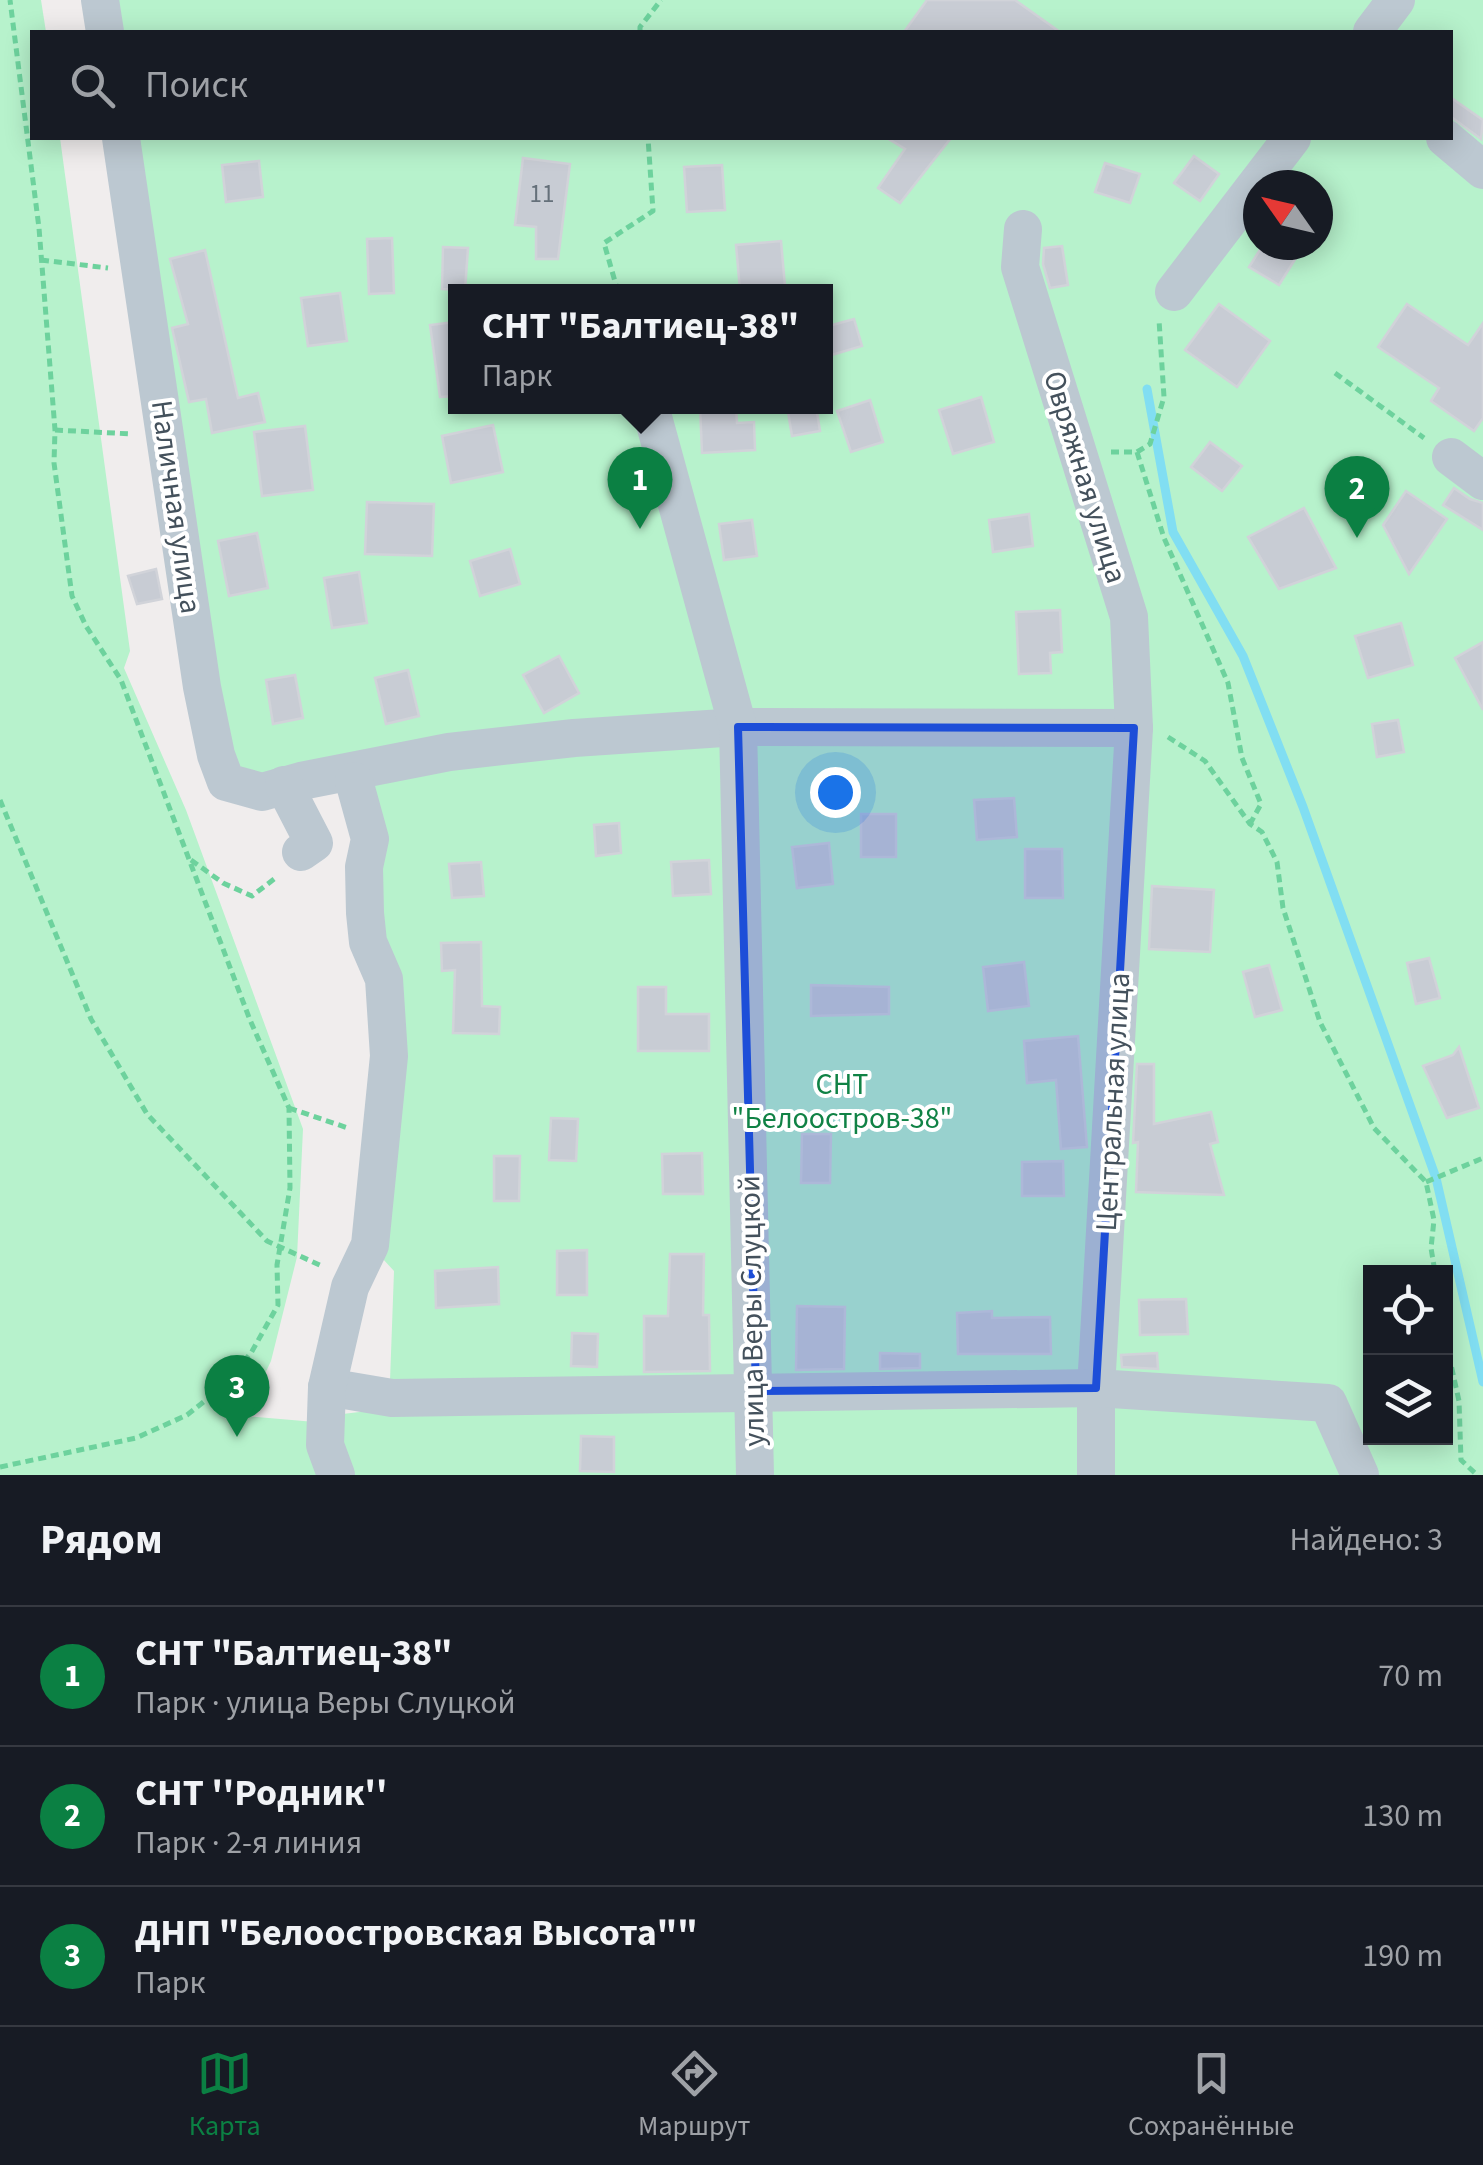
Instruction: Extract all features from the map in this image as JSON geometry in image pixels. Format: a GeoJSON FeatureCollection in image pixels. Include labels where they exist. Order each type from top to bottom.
{"type":"FeatureCollection","features":[{"type":"Feature","properties":{"kind":"street"},"geometry":{"type":"LineString","coordinates":[[100,0],[106,30]]}},
{"type":"Feature","properties":{"kind":"street"},"geometry":{"type":"LineString","coordinates":[[1374,30],[1396,0]]}},
{"type":"Feature","properties":{"kind":"street","name":"Наличная улица"},"geometry":{"type":"LineString","coordinates":[[121,140],[202,687],[216,755],[226,782],[262,792],[300,782]]}},
{"type":"Feature","properties":{"kind":"street"},"geometry":{"type":"LineString","coordinates":[[1174,292],[1290,140]]}},
{"type":"Feature","properties":{"kind":"street"},"geometry":{"type":"LineString","coordinates":[[1447,140],[1483,170]]}},
{"type":"Feature","properties":{"kind":"street","name":"Овряжная улица"},"geometry":{"type":"LineString","coordinates":[[1022,229],[1020,267],[1129,617],[1134,726]]}},
{"type":"Feature","properties":{"kind":"street","name":"улица Веры Слуцкой"},"geometry":{"type":"LineString","coordinates":[[652,414],[738,727],[755,1475]]}},
{"type":"Feature","properties":{"kind":"street"},"geometry":{"type":"LineString","coordinates":[[1450,458],[1483,481]]}},
{"type":"Feature","properties":{"kind":"street"},"geometry":{"type":"LineString","coordinates":[[301,852],[314,843],[300,782],[449,752],[574,738],[738,727],[1134,726]]}},
{"type":"Feature","properties":{"kind":"street","name":"Центральная улица"},"geometry":{"type":"LineString","coordinates":[[1096,1475],[1096,1388],[1134,726]]}},
{"type":"Feature","properties":{"kind":"street"},"geometry":{"type":"LineString","coordinates":[[336,1475],[324,1445],[326,1387],[350,1287],[370,1245],[390,1056],[384,979],[368,942],[364,870],[370,839],[354,781]]}},
{"type":"Feature","properties":{"kind":"street"},"geometry":{"type":"LineString","coordinates":[[326,1387],[392,1398],[1096,1388],[1328,1403],[1360,1475]]}},
{"type":"Feature","properties":{"kind":"path"},"geometry":{"type":"LineString","coordinates":[[0,1468],[136,1438],[187,1415],[221,1388],[251,1354],[278,1304],[277,1265],[290,1188],[289,1108],[250,1020],[121,680],[86,626],[72,596],[54,463],[42,260],[10,0]]}},
{"type":"Feature","properties":{"kind":"path"},"geometry":{"type":"LineString","coordinates":[[640,30],[660,0]]}},
{"type":"Feature","properties":{"kind":"path"},"geometry":{"type":"LineString","coordinates":[[616,284],[604,243],[653,211],[648,140]]}},
{"type":"Feature","properties":{"kind":"path"},"geometry":{"type":"LineString","coordinates":[[42,260],[141,270]]}},
{"type":"Feature","properties":{"kind":"path"},"geometry":{"type":"LineString","coordinates":[[1174,292],[1173,302],[1156,323],[1162,342],[1164,396],[1150,444],[1138,452],[1164,538],[1228,683],[1242,758],[1261,804],[1250,824]]}},
{"type":"Feature","properties":{"kind":"path"},"geometry":{"type":"LineString","coordinates":[[1336,373],[1450,458]]}},
{"type":"Feature","properties":{"kind":"path"},"geometry":{"type":"LineString","coordinates":[[55,430],[129,434],[164,430]]}},
{"type":"Feature","properties":{"kind":"path"},"geometry":{"type":"LineString","coordinates":[[1134,726],[1146,723],[1206,761],[1250,824],[1262,832],[1278,862],[1283,908],[1320,1022],[1374,1128],[1426,1182],[1434,1220],[1430,1248],[1434,1265]]}},
{"type":"Feature","properties":{"kind":"path"},"geometry":{"type":"LineString","coordinates":[[0,800],[91,1019],[147,1114],[267,1241],[334,1272],[350,1287]]}},
{"type":"Feature","properties":{"kind":"path"},"geometry":{"type":"LineString","coordinates":[[191,860],[223,883],[252,896],[301,852]]}},
{"type":"Feature","properties":{"kind":"path"},"geometry":{"type":"LineString","coordinates":[[289,1108],[359,1132],[383,1120]]}},
{"type":"Feature","properties":{"kind":"path"},"geometry":{"type":"LineString","coordinates":[[1426,1182],[1483,1158]]}},
{"type":"Feature","properties":{"kind":"path"},"geometry":{"type":"LineString","coordinates":[[1449,1355],[1459,1401],[1461,1460],[1477,1475]]}},
{"type":"Feature","properties":{"kind":"highlighted area"},"geometry":{"type":"Polygon","coordinates":[[[738,727],[1134,728],[1096,1388],[756,1391],[738,727]]]}},
{"type":"Feature","properties":{"kind":"green space"},"geometry":{"type":"Polygon","coordinates":[[[0,0],[41,0],[46,30],[30,30],[30,140],[60,140],[130,651],[124,668],[186,810],[303,1129],[297,1257],[271,1361],[245,1416],[315,1422],[321,1475],[0,1475],[0,0]]]}},
{"type":"Feature","properties":{"kind":"green space","name":"СНТ \"Белоостров-38\""},"geometry":{"type":"Polygon","coordinates":[[[100,0],[1483,0],[1483,1475],[336,1475],[326,1416],[376,1410],[390,1381],[394,1271],[370,1245],[389,1056],[353,771],[226,782],[121,140],[1453,140],[1453,30],[105,30],[100,0]]]}},
{"type":"Feature","properties":{"kind":"building"},"geometry":{"type":"Polygon","coordinates":[[[927,0],[1015,0],[1057,30],[905,30],[927,0]]]}},
{"type":"Feature","properties":{"kind":"building"},"geometry":{"type":"Polygon","coordinates":[[[1453,99],[1483,120],[1481,139],[1453,118],[1453,99]]]}},
{"type":"Feature","properties":{"kind":"building"},"geometry":{"type":"Polygon","coordinates":[[[890,140],[949,140],[900,203],[878,188],[905,149],[890,140]]]}},
{"type":"Feature","properties":{"kind":"building"},"geometry":{"type":"Polygon","coordinates":[[[1194,156],[1219,174],[1200,201],[1174,183],[1194,156]]]}},
{"type":"Feature","properties":{"kind":"building"},"geometry":{"type":"Polygon","coordinates":[[[523,158],[570,164],[558,259],[536,259],[536,227],[515,225],[523,158]]]}},
{"type":"Feature","properties":{"kind":"building"},"geometry":{"type":"Polygon","coordinates":[[[259,161],[263,197],[226,202],[222,165],[259,161]]]}},
{"type":"Feature","properties":{"kind":"building"},"geometry":{"type":"Polygon","coordinates":[[[1105,163],[1140,174],[1130,203],[1095,192],[1105,163]]]}},
{"type":"Feature","properties":{"kind":"building"},"geometry":{"type":"Polygon","coordinates":[[[722,165],[725,210],[687,212],[684,167],[722,165]]]}},
{"type":"Feature","properties":{"kind":"building"},"geometry":{"type":"Polygon","coordinates":[[[392,238],[394,293],[369,294],[367,239],[392,238]]]}},
{"type":"Feature","properties":{"kind":"building"},"geometry":{"type":"Polygon","coordinates":[[[781,241],[785,284],[739,284],[736,245],[781,241]]]}},
{"type":"Feature","properties":{"kind":"building"},"geometry":{"type":"Polygon","coordinates":[[[1062,246],[1068,285],[1050,288],[1043,264],[1044,248],[1062,246]]]}},
{"type":"Feature","properties":{"kind":"building"},"geometry":{"type":"Polygon","coordinates":[[[443,247],[468,248],[465,284],[448,284],[448,289],[442,289],[443,247]]]}},
{"type":"Feature","properties":{"kind":"building"},"geometry":{"type":"Polygon","coordinates":[[[205,250],[238,398],[258,393],[265,422],[212,433],[206,399],[189,402],[172,328],[188,324],[170,259],[205,250]]]}},
{"type":"Feature","properties":{"kind":"building"},"geometry":{"type":"Polygon","coordinates":[[[1253,260],[1295,260],[1279,285],[1249,267],[1253,260]]]}},
{"type":"Feature","properties":{"kind":"building"},"geometry":{"type":"Polygon","coordinates":[[[340,293],[347,341],[308,346],[301,298],[340,293]]]}},
{"type":"Feature","properties":{"kind":"building"},"geometry":{"type":"Polygon","coordinates":[[[1219,304],[1270,341],[1237,387],[1185,350],[1219,304]]]}},
{"type":"Feature","properties":{"kind":"building"},"geometry":{"type":"Polygon","coordinates":[[[1407,304],[1468,345],[1483,323],[1483,418],[1474,431],[1431,401],[1439,388],[1378,347],[1407,304]]]}},
{"type":"Feature","properties":{"kind":"building"},"geometry":{"type":"Polygon","coordinates":[[[854,319],[862,346],[833,355],[833,325],[854,319]]]}},
{"type":"Feature","properties":{"kind":"building"},"geometry":{"type":"Polygon","coordinates":[[[448,323],[448,396],[440,397],[430,325],[448,323]]]}},
{"type":"Feature","properties":{"kind":"building"},"geometry":{"type":"Polygon","coordinates":[[[981,397],[994,442],[953,454],[939,410],[981,397]]]}},
{"type":"Feature","properties":{"kind":"building"},"geometry":{"type":"Polygon","coordinates":[[[870,400],[883,442],[851,452],[837,411],[870,400]]]}},
{"type":"Feature","properties":{"kind":"building"},"geometry":{"type":"Polygon","coordinates":[[[700,414],[736,414],[737,423],[754,422],[755,450],[702,453],[700,414]]]}},
{"type":"Feature","properties":{"kind":"building"},"geometry":{"type":"Polygon","coordinates":[[[788,414],[817,414],[820,431],[792,436],[788,414]]]}},
{"type":"Feature","properties":{"kind":"building"},"geometry":{"type":"Polygon","coordinates":[[[493,425],[503,472],[451,483],[442,436],[493,425]]]}},
{"type":"Feature","properties":{"kind":"building"},"geometry":{"type":"Polygon","coordinates":[[[305,426],[313,490],[262,496],[254,432],[305,426]]]}},
{"type":"Feature","properties":{"kind":"building"},"geometry":{"type":"Polygon","coordinates":[[[1210,442],[1242,466],[1222,491],[1191,467],[1210,442]]]}},
{"type":"Feature","properties":{"kind":"building"},"geometry":{"type":"Polygon","coordinates":[[[1454,488],[1483,503],[1483,530],[1443,505],[1454,488]]]}},
{"type":"Feature","properties":{"kind":"building"},"geometry":{"type":"Polygon","coordinates":[[[1406,491],[1447,519],[1409,574],[1383,525],[1406,491]]]}},
{"type":"Feature","properties":{"kind":"building"},"geometry":{"type":"Polygon","coordinates":[[[367,502],[434,504],[432,556],[365,554],[367,502]]]}},
{"type":"Feature","properties":{"kind":"building"},"geometry":{"type":"Polygon","coordinates":[[[1304,508],[1336,568],[1279,589],[1248,537],[1304,508]]]}},
{"type":"Feature","properties":{"kind":"building"},"geometry":{"type":"Polygon","coordinates":[[[1029,514],[1033,546],[993,552],[989,520],[1029,514]]]}},
{"type":"Feature","properties":{"kind":"building"},"geometry":{"type":"Polygon","coordinates":[[[752,520],[757,556],[724,560],[719,524],[752,520]]]}},
{"type":"Feature","properties":{"kind":"building"},"geometry":{"type":"Polygon","coordinates":[[[257,533],[268,588],[229,596],[218,541],[257,533]]]}},
{"type":"Feature","properties":{"kind":"building"},"geometry":{"type":"Polygon","coordinates":[[[510,549],[520,584],[480,596],[470,561],[510,549]]]}},
{"type":"Feature","properties":{"kind":"building"},"geometry":{"type":"Polygon","coordinates":[[[156,569],[162,599],[137,604],[128,576],[156,569]]]}},
{"type":"Feature","properties":{"kind":"building"},"geometry":{"type":"Polygon","coordinates":[[[359,572],[367,623],[332,628],[324,578],[359,572]]]}},
{"type":"Feature","properties":{"kind":"building"},"geometry":{"type":"Polygon","coordinates":[[[1060,610],[1062,652],[1050,653],[1051,673],[1019,674],[1016,612],[1060,610]]]}},
{"type":"Feature","properties":{"kind":"building"},"geometry":{"type":"Polygon","coordinates":[[[1401,623],[1413,665],[1368,678],[1355,636],[1401,623]]]}},
{"type":"Feature","properties":{"kind":"building"},"geometry":{"type":"Polygon","coordinates":[[[1483,642],[1483,710],[1455,658],[1483,642]]]}},
{"type":"Feature","properties":{"kind":"building"},"geometry":{"type":"Polygon","coordinates":[[[559,656],[579,693],[544,713],[523,675],[559,656]]]}},
{"type":"Feature","properties":{"kind":"building"},"geometry":{"type":"Polygon","coordinates":[[[408,670],[419,716],[386,724],[375,678],[408,670]]]}},
{"type":"Feature","properties":{"kind":"building"},"geometry":{"type":"Polygon","coordinates":[[[295,675],[303,718],[273,724],[266,680],[295,675]]]}},
{"type":"Feature","properties":{"kind":"building"},"geometry":{"type":"Polygon","coordinates":[[[1398,720],[1404,752],[1377,757],[1372,724],[1398,720]]]}},
{"type":"Feature","properties":{"kind":"building"},"geometry":{"type":"Polygon","coordinates":[[[1014,798],[1017,837],[977,840],[974,800],[1014,798]]]}},
{"type":"Feature","properties":{"kind":"building"},"geometry":{"type":"Polygon","coordinates":[[[861,814],[896,814],[896,857],[861,857],[861,814]]]}},
{"type":"Feature","properties":{"kind":"building"},"geometry":{"type":"Polygon","coordinates":[[[619,823],[621,853],[596,856],[594,825],[619,823]]]}},
{"type":"Feature","properties":{"kind":"building"},"geometry":{"type":"Polygon","coordinates":[[[829,843],[833,884],[797,888],[792,847],[829,843]]]}},
{"type":"Feature","properties":{"kind":"building"},"geometry":{"type":"Polygon","coordinates":[[[1025,849],[1062,849],[1063,898],[1025,898],[1025,849]]]}},
{"type":"Feature","properties":{"kind":"building"},"geometry":{"type":"Polygon","coordinates":[[[709,860],[711,894],[673,896],[671,862],[709,860]]]}},
{"type":"Feature","properties":{"kind":"building"},"geometry":{"type":"Polygon","coordinates":[[[481,862],[484,896],[452,898],[449,864],[481,862]]]}},
{"type":"Feature","properties":{"kind":"building"},"geometry":{"type":"Polygon","coordinates":[[[1152,886],[1214,890],[1210,952],[1149,949],[1152,886]]]}},
{"type":"Feature","properties":{"kind":"building"},"geometry":{"type":"Polygon","coordinates":[[[481,942],[482,1006],[500,1007],[499,1034],[453,1033],[455,970],[442,971],[441,943],[481,942]]]}},
{"type":"Feature","properties":{"kind":"building"},"geometry":{"type":"Polygon","coordinates":[[[1429,958],[1440,998],[1416,1004],[1407,963],[1429,958]]]}},
{"type":"Feature","properties":{"kind":"building"},"geometry":{"type":"Polygon","coordinates":[[[1024,962],[1029,1006],[988,1011],[983,967],[1024,962]]]}},
{"type":"Feature","properties":{"kind":"building"},"geometry":{"type":"Polygon","coordinates":[[[1269,965],[1282,1010],[1255,1017],[1243,972],[1269,965]]]}},
{"type":"Feature","properties":{"kind":"building"},"geometry":{"type":"Polygon","coordinates":[[[811,985],[889,987],[889,1014],[811,1016],[811,985]]]}},
{"type":"Feature","properties":{"kind":"building"},"geometry":{"type":"Polygon","coordinates":[[[638,987],[666,987],[666,1014],[709,1014],[709,1051],[638,1051],[638,987]]]}},
{"type":"Feature","properties":{"kind":"building"},"geometry":{"type":"Polygon","coordinates":[[[1078,1036],[1087,1147],[1061,1149],[1056,1080],[1027,1083],[1024,1041],[1078,1036]]]}},
{"type":"Feature","properties":{"kind":"building"},"geometry":{"type":"Polygon","coordinates":[[[1459,1047],[1479,1108],[1447,1118],[1423,1066],[1453,1055],[1459,1047]]]}},
{"type":"Feature","properties":{"kind":"building"},"geometry":{"type":"Polygon","coordinates":[[[1137,1064],[1154,1064],[1154,1124],[1211,1112],[1218,1142],[1210,1144],[1224,1195],[1136,1192],[1138,1142],[1133,1143],[1137,1064]]]}},
{"type":"Feature","properties":{"kind":"building"},"geometry":{"type":"Polygon","coordinates":[[[551,1118],[578,1119],[576,1161],[549,1160],[551,1118]]]}},
{"type":"Feature","properties":{"kind":"building"},"geometry":{"type":"Polygon","coordinates":[[[802,1134],[831,1134],[830,1183],[801,1183],[802,1134]]]}},
{"type":"Feature","properties":{"kind":"building"},"geometry":{"type":"Polygon","coordinates":[[[702,1153],[703,1194],[663,1194],[662,1154],[702,1153]]]}},
{"type":"Feature","properties":{"kind":"building"},"geometry":{"type":"Polygon","coordinates":[[[494,1156],[520,1156],[519,1201],[494,1201],[494,1156]]]}},
{"type":"Feature","properties":{"kind":"building"},"geometry":{"type":"Polygon","coordinates":[[[1063,1161],[1064,1196],[1022,1196],[1022,1162],[1063,1161]]]}},
{"type":"Feature","properties":{"kind":"building"},"geometry":{"type":"Polygon","coordinates":[[[587,1250],[587,1295],[557,1295],[557,1251],[587,1250]]]}},
{"type":"Feature","properties":{"kind":"building"},"geometry":{"type":"Polygon","coordinates":[[[670,1254],[704,1254],[703,1315],[709,1315],[710,1371],[644,1372],[644,1316],[668,1316],[670,1254]]]}},
{"type":"Feature","properties":{"kind":"building"},"geometry":{"type":"Polygon","coordinates":[[[498,1267],[499,1304],[436,1308],[435,1271],[498,1267]]]}},
{"type":"Feature","properties":{"kind":"building"},"geometry":{"type":"Polygon","coordinates":[[[1186,1299],[1188,1334],[1140,1335],[1139,1300],[1186,1299]]]}},
{"type":"Feature","properties":{"kind":"building"},"geometry":{"type":"Polygon","coordinates":[[[797,1306],[845,1307],[844,1369],[796,1370],[797,1306]]]}},
{"type":"Feature","properties":{"kind":"building"},"geometry":{"type":"Polygon","coordinates":[[[992,1311],[992,1318],[1050,1317],[1051,1354],[958,1354],[957,1313],[992,1311]]]}},
{"type":"Feature","properties":{"kind":"building"},"geometry":{"type":"Polygon","coordinates":[[[572,1333],[598,1334],[597,1367],[571,1366],[572,1333]]]}},
{"type":"Feature","properties":{"kind":"building"},"geometry":{"type":"Polygon","coordinates":[[[880,1353],[920,1354],[920,1368],[880,1369],[880,1353]]]}},
{"type":"Feature","properties":{"kind":"building"},"geometry":{"type":"Polygon","coordinates":[[[1157,1353],[1158,1369],[1122,1367],[1121,1355],[1157,1353]]]}},
{"type":"Feature","properties":{"kind":"building"},"geometry":{"type":"Polygon","coordinates":[[[581,1436],[614,1437],[614,1472],[580,1471],[581,1436]]]}},
{"type":"Feature","properties":{"kind":"waterway"},"geometry":{"type":"LineString","coordinates":[[1147,389],[1173,532],[1243,656],[1303,807],[1436,1178],[1483,1382]]}},
{"type":"Feature","properties":{"kind":"place","name":"СНТ \"Балтиец-38\""},"geometry":{"type":"Point","coordinates":[640,529]}},
{"type":"Feature","properties":{"kind":"place","name":"СНТ ''Родник''"},"geometry":{"type":"Point","coordinates":[1357,538]}},
{"type":"Feature","properties":{"kind":"place","name":"ДНП \"Белоостровская Высота\"\""},"geometry":{"type":"Point","coordinates":[237,1437]}}]}
